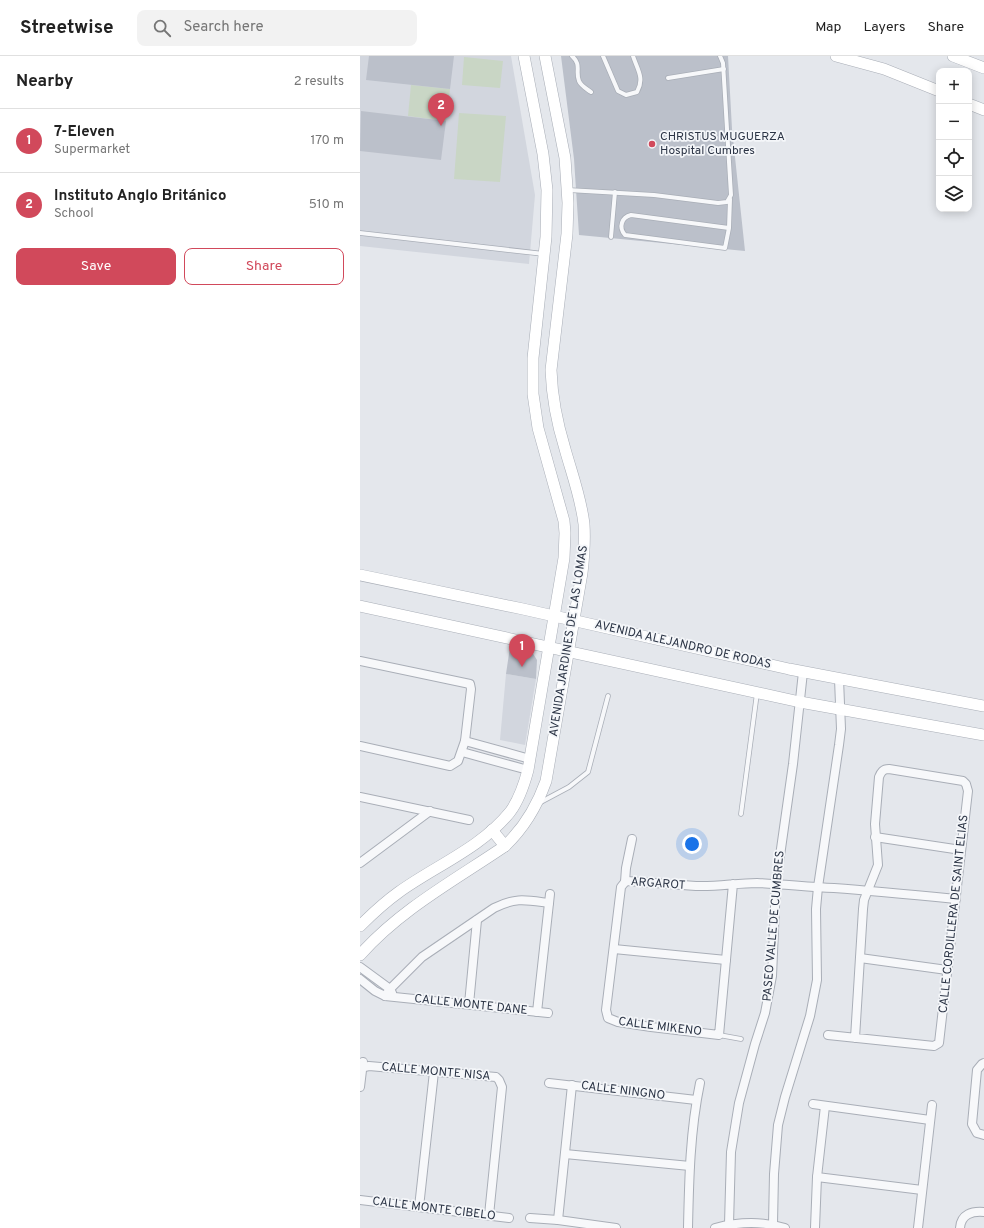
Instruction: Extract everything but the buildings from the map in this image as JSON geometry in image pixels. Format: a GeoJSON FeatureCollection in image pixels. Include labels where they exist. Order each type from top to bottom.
{"type":"FeatureCollection","features":[{"type":"Feature","properties":{"kind":"street","name":"AVENIDA JARDINES DE LAS LOMAS"},"geometry":{"type":"LineString","coordinates":[[360,926],[399,892],[473,845],[492,830],[510,812],[524,787],[528,770],[564,558],[565,533],[562,509],[538,428],[533,394],[533,352],[544,254],[547,211],[546,172],[524,56]]}},
{"type":"Feature","properties":{"kind":"street","name":"AVENIDA JARDINES DE LAS LOMAS"},"geometry":{"type":"LineString","coordinates":[[360,955],[374,938],[396,920],[505,846],[523,826],[537,804],[546,781],[585,554],[584,523],[575,484],[554,409],[551,390],[551,370],[567,234],[568,190],[565,158],[545,56]]}},
{"type":"Feature","properties":{"kind":"street"},"geometry":{"type":"LineString","coordinates":[[836,56],[884,69],[936,90]]}},
{"type":"Feature","properties":{"kind":"street"},"geometry":{"type":"LineString","coordinates":[[953,56],[984,68]]}},
{"type":"Feature","properties":{"kind":"street"},"geometry":{"type":"LineString","coordinates":[[972,105],[984,110]]}},
{"type":"Feature","properties":{"kind":"street","name":"AVENIDA ALEJANDRO DE RODAS"},"geometry":{"type":"LineString","coordinates":[[360,575],[554,616],[803,672],[984,706]]}},
{"type":"Feature","properties":{"kind":"street"},"geometry":{"type":"LineString","coordinates":[[360,606],[800,702],[984,735]]}},
{"type":"Feature","properties":{"kind":"street"},"geometry":{"type":"LineString","coordinates":[[360,660],[470,684],[471,689],[465,741],[458,761],[450,766],[360,746]]}},
{"type":"Feature","properties":{"kind":"street","name":"PASEO VALLE DE CUMBRES"},"geometry":{"type":"LineString","coordinates":[[729,1224],[731,1152],[739,1103],[769,998],[772,976],[776,884],[793,764],[803,672]]}},
{"type":"Feature","properties":{"kind":"street"},"geometry":{"type":"LineString","coordinates":[[773,1224],[774,1174],[778,1125],[784,1097],[810,1016],[817,980],[816,909],[839,745],[840,679]]}},
{"type":"Feature","properties":{"kind":"street"},"geometry":{"type":"LineString","coordinates":[[465,741],[530,759]]}},
{"type":"Feature","properties":{"kind":"street"},"geometry":{"type":"LineString","coordinates":[[462,752],[528,770]]}},
{"type":"Feature","properties":{"kind":"street","name":"CALLE CORDILLERA DE SAINT ELIAS"},"geometry":{"type":"LineString","coordinates":[[856,1038],[934,1046],[938,1044],[940,1040],[968,791],[966,784],[957,779],[889,769],[882,771],[879,777],[875,837]]}},
{"type":"Feature","properties":{"kind":"street"},"geometry":{"type":"LineString","coordinates":[[360,797],[469,820]]}},
{"type":"Feature","properties":{"kind":"street"},"geometry":{"type":"LineString","coordinates":[[360,863],[430,811]]}},
{"type":"Feature","properties":{"kind":"street"},"geometry":{"type":"LineString","coordinates":[[492,830],[505,846]]}},
{"type":"Feature","properties":{"kind":"street"},"geometry":{"type":"LineString","coordinates":[[828,1035],[856,1038],[863,909],[868,890],[878,865],[875,837],[961,850]]}},
{"type":"Feature","properties":{"kind":"street"},"geometry":{"type":"LineString","coordinates":[[624,882],[632,839]]}},
{"type":"Feature","properties":{"kind":"street","name":"ARGAROT"},"geometry":{"type":"LineString","coordinates":[[606,1012],[621,887],[624,882],[632,880],[696,886],[776,884],[868,890],[956,899]]}},
{"type":"Feature","properties":{"kind":"street"},"geometry":{"type":"LineString","coordinates":[[719,1035],[733,884]]}},
{"type":"Feature","properties":{"kind":"street"},"geometry":{"type":"LineString","coordinates":[[537,1012],[550,894]]}},
{"type":"Feature","properties":{"kind":"street"},"geometry":{"type":"LineString","coordinates":[[389,994],[422,957],[494,908],[510,901],[524,900],[549,904]]}},
{"type":"Feature","properties":{"kind":"street"},"geometry":{"type":"LineString","coordinates":[[470,1004],[477,920]]}},
{"type":"Feature","properties":{"kind":"street"},"geometry":{"type":"LineString","coordinates":[[614,949],[726,960]]}},
{"type":"Feature","properties":{"kind":"street"},"geometry":{"type":"LineString","coordinates":[[860,958],[947,970]]}},
{"type":"Feature","properties":{"kind":"street","name":"CALLE MONTE DANE"},"geometry":{"type":"LineString","coordinates":[[360,967],[389,994]]}},
{"type":"Feature","properties":{"kind":"street","name":"CALLE MONTE DANE"},"geometry":{"type":"LineString","coordinates":[[360,979],[375,991],[412,1000],[470,1004],[548,1013]]}},
{"type":"Feature","properties":{"kind":"street","name":"CALLE MIKENO"},"geometry":{"type":"LineString","coordinates":[[606,1012],[610,1019],[618,1022],[719,1035]]}},
{"type":"Feature","properties":{"kind":"street"},"geometry":{"type":"LineString","coordinates":[[980,1134],[972,1124],[977,1070],[983,1064]]}},
{"type":"Feature","properties":{"kind":"street"},"geometry":{"type":"LineString","coordinates":[[360,1087],[363,1065]]}},
{"type":"Feature","properties":{"kind":"street","name":"CALLE MONTE NISA"},"geometry":{"type":"LineString","coordinates":[[363,1065],[496,1077],[501,1083],[502,1087],[489,1215]]}},
{"type":"Feature","properties":{"kind":"street"},"geometry":{"type":"LineString","coordinates":[[419,1207],[434,1072]]}},
{"type":"Feature","properties":{"kind":"street"},"geometry":{"type":"LineString","coordinates":[[549,1083],[572,1085]]}},
{"type":"Feature","properties":{"kind":"street"},"geometry":{"type":"LineString","coordinates":[[688,1228],[690,1166],[696,1100],[700,1083]]}},
{"type":"Feature","properties":{"kind":"street","name":"CALLE NINGNO"},"geometry":{"type":"LineString","coordinates":[[558,1220],[572,1085],[696,1100]]}},
{"type":"Feature","properties":{"kind":"street"},"geometry":{"type":"LineString","coordinates":[[812,1104],[930,1120]]}},
{"type":"Feature","properties":{"kind":"street"},"geometry":{"type":"LineString","coordinates":[[918,1228],[932,1105]]}},
{"type":"Feature","properties":{"kind":"street"},"geometry":{"type":"LineString","coordinates":[[815,1228],[817,1177],[825,1106]]}},
{"type":"Feature","properties":{"kind":"street"},"geometry":{"type":"LineString","coordinates":[[565,1154],[690,1166]]}},
{"type":"Feature","properties":{"kind":"street"},"geometry":{"type":"LineString","coordinates":[[817,1177],[922,1190]]}},
{"type":"Feature","properties":{"kind":"street","name":"CALLE MONTE CIBELO"},"geometry":{"type":"LineString","coordinates":[[360,1200],[509,1218]]}},
{"type":"Feature","properties":{"kind":"street"},"geometry":{"type":"LineString","coordinates":[[960,1228],[960,1224],[965,1216],[974,1211],[984,1212]]}},
{"type":"Feature","properties":{"kind":"street"},"geometry":{"type":"LineString","coordinates":[[530,1218],[558,1220],[616,1228]]}},
{"type":"Feature","properties":{"kind":"street"},"geometry":{"type":"LineString","coordinates":[[715,1228],[729,1224],[749,1223],[773,1224],[785,1228]]}},
{"type":"Feature","properties":{"kind":"lane"},"geometry":{"type":"LineString","coordinates":[[572,56],[578,63],[579,81],[592,92]]}},
{"type":"Feature","properties":{"kind":"lane"},"geometry":{"type":"LineString","coordinates":[[604,56],[618,91],[626,95],[634,94],[641,85],[640,73],[633,56]]}},
{"type":"Feature","properties":{"kind":"lane"},"geometry":{"type":"LineString","coordinates":[[720,56],[724,63],[731,195],[729,228],[725,248],[625,235],[622,232],[623,219],[626,216],[631,215],[729,228]]}},
{"type":"Feature","properties":{"kind":"lane"},"geometry":{"type":"LineString","coordinates":[[668,78],[724,69]]}},
{"type":"Feature","properties":{"kind":"lane"},"geometry":{"type":"LineString","coordinates":[[568,190],[615,192],[718,202],[727,202],[730,199]]}},
{"type":"Feature","properties":{"kind":"lane"},"geometry":{"type":"LineString","coordinates":[[611,237],[615,192]]}},
{"type":"Feature","properties":{"kind":"lane"},"geometry":{"type":"LineString","coordinates":[[360,233],[544,254]]}},
{"type":"Feature","properties":{"kind":"lane"},"geometry":{"type":"LineString","coordinates":[[741,814],[758,693]]}},
{"type":"Feature","properties":{"kind":"lane"},"geometry":{"type":"LineString","coordinates":[[537,804],[569,787],[588,772],[608,696]]}},
{"type":"Feature","properties":{"kind":"lane"},"geometry":{"type":"LineString","coordinates":[[719,1035],[741,1038]]}},
{"type":"Feature","properties":{"kind":"shaded area"},"geometry":{"type":"Polygon","coordinates":[[[360,56],[511,56],[535,195],[529,264],[360,246],[360,56]]]}},
{"type":"Feature","properties":{"kind":"shaded area"},"geometry":{"type":"Polygon","coordinates":[[[506,674],[536,679],[525,745],[500,740],[506,674]]]}},
{"type":"Feature","properties":{"kind":"green space"},"geometry":{"type":"Polygon","coordinates":[[[464,57],[503,61],[500,88],[462,85],[464,57]]]}},
{"type":"Feature","properties":{"kind":"green space"},"geometry":{"type":"Polygon","coordinates":[[[411,85],[450,89],[446,121],[408,116],[411,85]]]}},
{"type":"Feature","properties":{"kind":"green space"},"geometry":{"type":"Polygon","coordinates":[[[459,113],[506,116],[500,182],[454,179],[459,113]]]}},
{"type":"Feature","properties":{"kind":"place","name":"Instituto Anglo Británico"},"geometry":{"type":"Point","coordinates":[441,126]}},
{"type":"Feature","properties":{"kind":"place","name":"CHRISTUS MUGUERZA Hospital Cumbres"},"geometry":{"type":"Point","coordinates":[652,144]}},
{"type":"Feature","properties":{"kind":"place","name":"7-Eleven"},"geometry":{"type":"Point","coordinates":[522,667]}}]}
